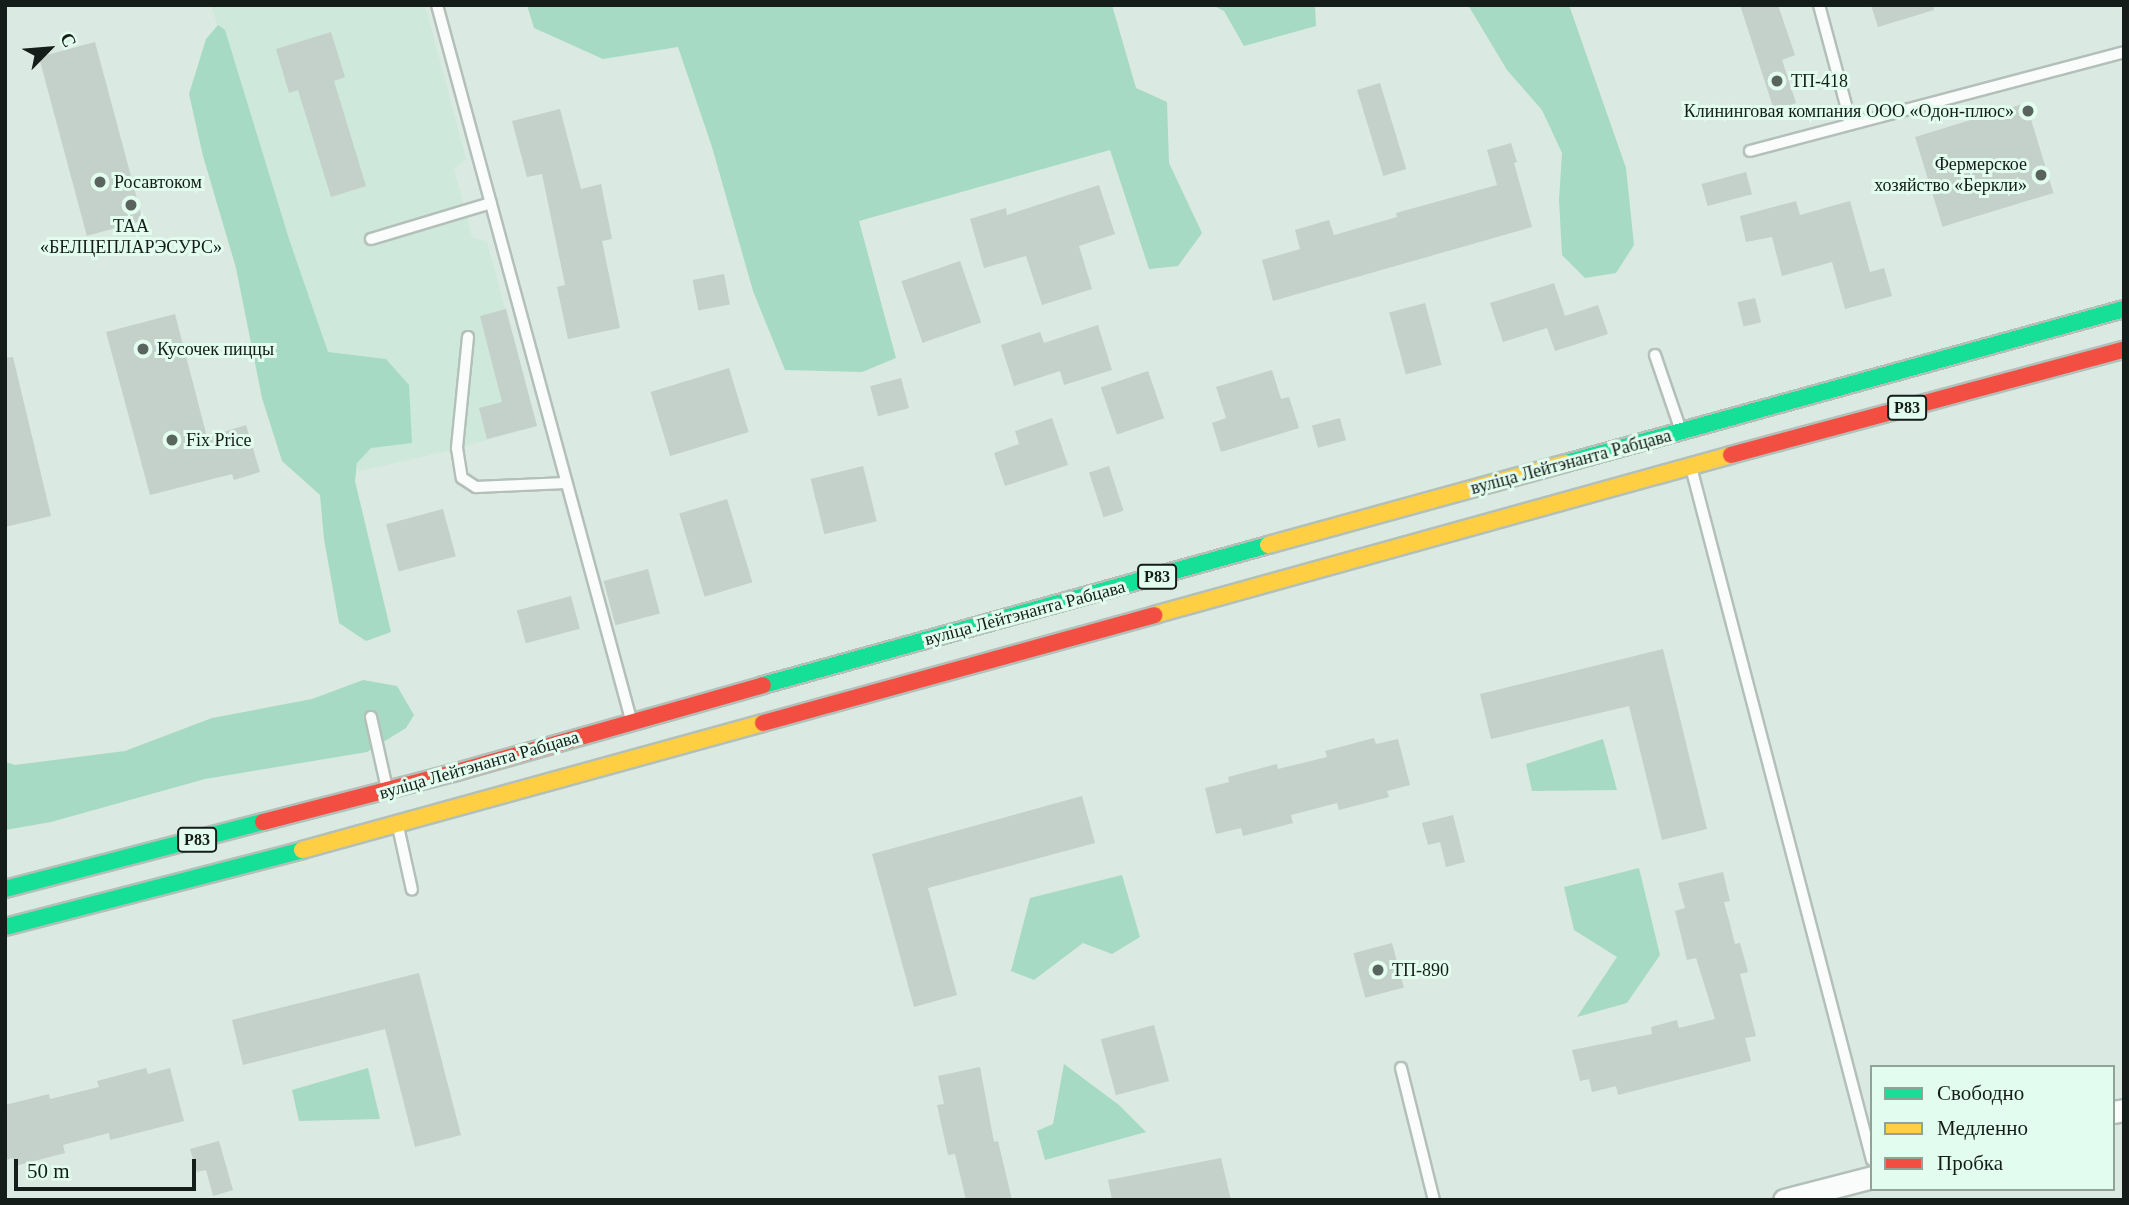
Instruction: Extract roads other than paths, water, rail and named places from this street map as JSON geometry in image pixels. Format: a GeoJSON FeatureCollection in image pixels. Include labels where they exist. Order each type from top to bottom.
{"type":"FeatureCollection","features":[{"type":"Feature","properties":{"kind":"highway","name":"вуліца Лейтэнанта Рабцава"},"geometry":{"type":"LineString","coordinates":[[5,927],[397,824],[1686,449],[2124,309]]}},
{"type":"Feature","properties":{"kind":"highway","name":"вуліца Лейтэнанта Рабцава"},"geometry":{"type":"LineString","coordinates":[[5,889],[388,791],[632,722],[1686,449],[2124,350]]}},
{"type":"Feature","properties":{"kind":"street"},"geometry":{"type":"LineString","coordinates":[[388,791],[397,824]]}},
{"type":"Feature","properties":{"kind":"street"},"geometry":{"type":"LineString","coordinates":[[1784,1200],[1870,1178]]}},
{"type":"Feature","properties":{"kind":"lane"},"geometry":{"type":"LineString","coordinates":[[437,5],[632,722]]}},
{"type":"Feature","properties":{"kind":"lane"},"geometry":{"type":"LineString","coordinates":[[1819,5],[1851,124]]}},
{"type":"Feature","properties":{"kind":"lane"},"geometry":{"type":"LineString","coordinates":[[1750,150],[2124,52]]}},
{"type":"Feature","properties":{"kind":"lane"},"geometry":{"type":"LineString","coordinates":[[371,239],[491,203]]}},
{"type":"Feature","properties":{"kind":"lane"},"geometry":{"type":"LineString","coordinates":[[468,337],[457,448],[462,478],[476,487],[566,484]]}},
{"type":"Feature","properties":{"kind":"lane"},"geometry":{"type":"LineString","coordinates":[[1655,355],[1686,449],[1870,1152]]}},
{"type":"Feature","properties":{"kind":"lane"},"geometry":{"type":"LineString","coordinates":[[371,717],[388,791]]}},
{"type":"Feature","properties":{"kind":"lane"},"geometry":{"type":"LineString","coordinates":[[397,824],[412,890]]}},
{"type":"Feature","properties":{"kind":"lane"},"geometry":{"type":"LineString","coordinates":[[1401,1068],[1434,1200]]}},
{"type":"Feature","properties":{"kind":"place","name":"ТП-418"},"geometry":{"type":"Point","coordinates":[1777,81]}},
{"type":"Feature","properties":{"kind":"place","name":"Клининговая компания ООО «Одон-плюс»"},"geometry":{"type":"Point","coordinates":[2028,111]}},
{"type":"Feature","properties":{"kind":"place","name":"Фермерское хозяйство «Беркли»"},"geometry":{"type":"Point","coordinates":[2041,175]}},
{"type":"Feature","properties":{"kind":"place","name":"Росавтоком"},"geometry":{"type":"Point","coordinates":[100,182]}},
{"type":"Feature","properties":{"kind":"place","name":"ТАА «БЕЛЦЕПЛАРЭСУРС»"},"geometry":{"type":"Point","coordinates":[131,205]}},
{"type":"Feature","properties":{"kind":"place","name":"Кусочек пиццы"},"geometry":{"type":"Point","coordinates":[143,349]}},
{"type":"Feature","properties":{"kind":"place","name":"Fix Price"},"geometry":{"type":"Point","coordinates":[172,440]}},
{"type":"Feature","properties":{"kind":"place","name":"ТП-890"},"geometry":{"type":"Point","coordinates":[1378,970]}}]}
